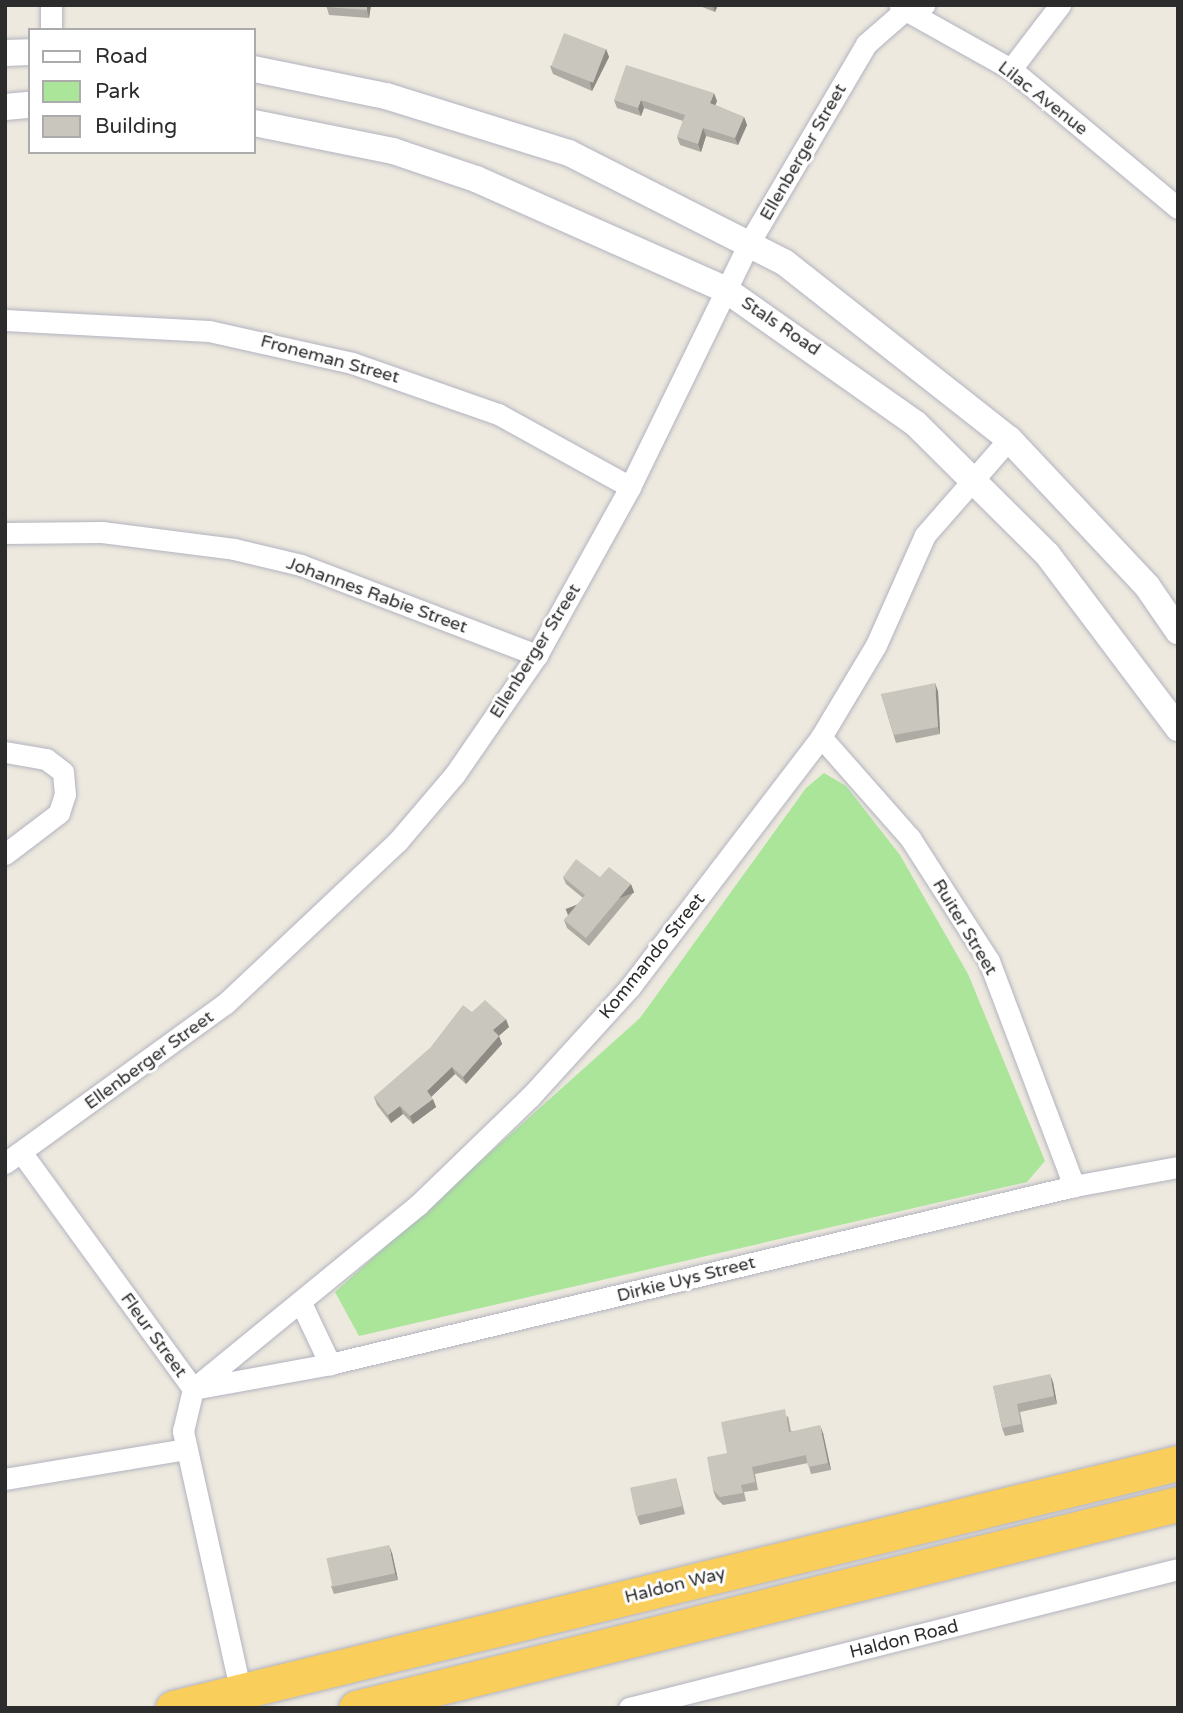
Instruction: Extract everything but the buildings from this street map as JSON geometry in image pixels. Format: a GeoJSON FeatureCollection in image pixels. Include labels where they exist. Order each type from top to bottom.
{"type":"FeatureCollection","features":[{"type":"Feature","properties":{"kind":"highway","name":"Haldon Way"},"geometry":{"type":"LineString","coordinates":[[173,1708],[242,1699],[559,1614],[1178,1463]]}},
{"type":"Feature","properties":{"kind":"highway"},"geometry":{"type":"LineString","coordinates":[[1076,1488],[1087,1526]]}},
{"type":"Feature","properties":{"kind":"highway"},"geometry":{"type":"LineString","coordinates":[[356,1708],[1178,1504]]}},
{"type":"Feature","properties":{"kind":"highway"},"geometry":{"type":"LineString","coordinates":[[864,1539],[874,1579]]}},
{"type":"Feature","properties":{"kind":"highway"},"geometry":{"type":"LineString","coordinates":[[559,1614],[568,1655]]}},
{"type":"Feature","properties":{"kind":"street"},"geometry":{"type":"LineString","coordinates":[[51,5],[51,28]]}},
{"type":"Feature","properties":{"kind":"street"},"geometry":{"type":"LineString","coordinates":[[1011,69],[1060,5]]}},
{"type":"Feature","properties":{"kind":"street","name":"Lilac Avenue"},"geometry":{"type":"LineString","coordinates":[[909,7],[1011,69],[1178,208]]}},
{"type":"Feature","properties":{"kind":"street","name":"Ellenberger Street"},"geometry":{"type":"LineString","coordinates":[[13,1157],[225,1004],[329,909],[455,774],[537,655],[631,487],[749,243],[866,44],[909,7]]}},
{"type":"Feature","properties":{"kind":"street"},"geometry":{"type":"LineString","coordinates":[[5,53],[28,52]]}},
{"type":"Feature","properties":{"kind":"street"},"geometry":{"type":"LineString","coordinates":[[256,69],[386,96],[569,153],[749,243],[893,342],[1009,439],[1147,586],[1178,631]]}},
{"type":"Feature","properties":{"kind":"street"},"geometry":{"type":"LineString","coordinates":[[5,107],[28,105]]}},
{"type":"Feature","properties":{"kind":"street","name":"Stals Road"},"geometry":{"type":"LineString","coordinates":[[256,122],[393,152],[476,179],[726,290],[916,424],[1048,554],[1178,728]]}},
{"type":"Feature","properties":{"kind":"street","name":"Froneman Street"},"geometry":{"type":"LineString","coordinates":[[5,320],[209,331],[352,363],[498,414],[631,487]]}},
{"type":"Feature","properties":{"kind":"street","name":"Kommando Street"},"geometry":{"type":"LineString","coordinates":[[193,1389],[208,1371],[301,1303],[418,1205],[530,1097],[630,987],[821,737],[876,645],[925,535],[1009,439]]}},
{"type":"Feature","properties":{"kind":"street","name":"Johannes Rabie Street"},"geometry":{"type":"LineString","coordinates":[[5,533],[102,532],[234,549],[301,565],[537,655]]}},
{"type":"Feature","properties":{"kind":"street","name":"Ruiter Street"},"geometry":{"type":"LineString","coordinates":[[821,737],[910,838],[989,961],[1074,1186]]}},
{"type":"Feature","properties":{"kind":"street"},"geometry":{"type":"LineString","coordinates":[[5,752],[46,759],[63,772],[65,794],[59,813],[5,854]]}},
{"type":"Feature","properties":{"kind":"street","name":"Fleur Street"},"geometry":{"type":"LineString","coordinates":[[13,1157],[193,1389],[186,1449],[242,1699]]}},
{"type":"Feature","properties":{"kind":"street","name":"Dirkie Uys Street"},"geometry":{"type":"LineString","coordinates":[[193,1389],[330,1364],[1074,1186],[1178,1167]]}},
{"type":"Feature","properties":{"kind":"street"},"geometry":{"type":"LineString","coordinates":[[301,1303],[330,1364]]}},
{"type":"Feature","properties":{"kind":"street"},"geometry":{"type":"LineString","coordinates":[[5,1479],[186,1449]]}},
{"type":"Feature","properties":{"kind":"street","name":"Haldon Road"},"geometry":{"type":"LineString","coordinates":[[629,1708],[1178,1569]]}},
{"type":"Feature","properties":{"kind":"green space"},"geometry":{"type":"Polygon","coordinates":[[[824,773],[846,786],[900,855],[968,974],[1045,1161],[1027,1182],[359,1336],[335,1292],[640,1018],[806,788],[824,773]]]}}]}
